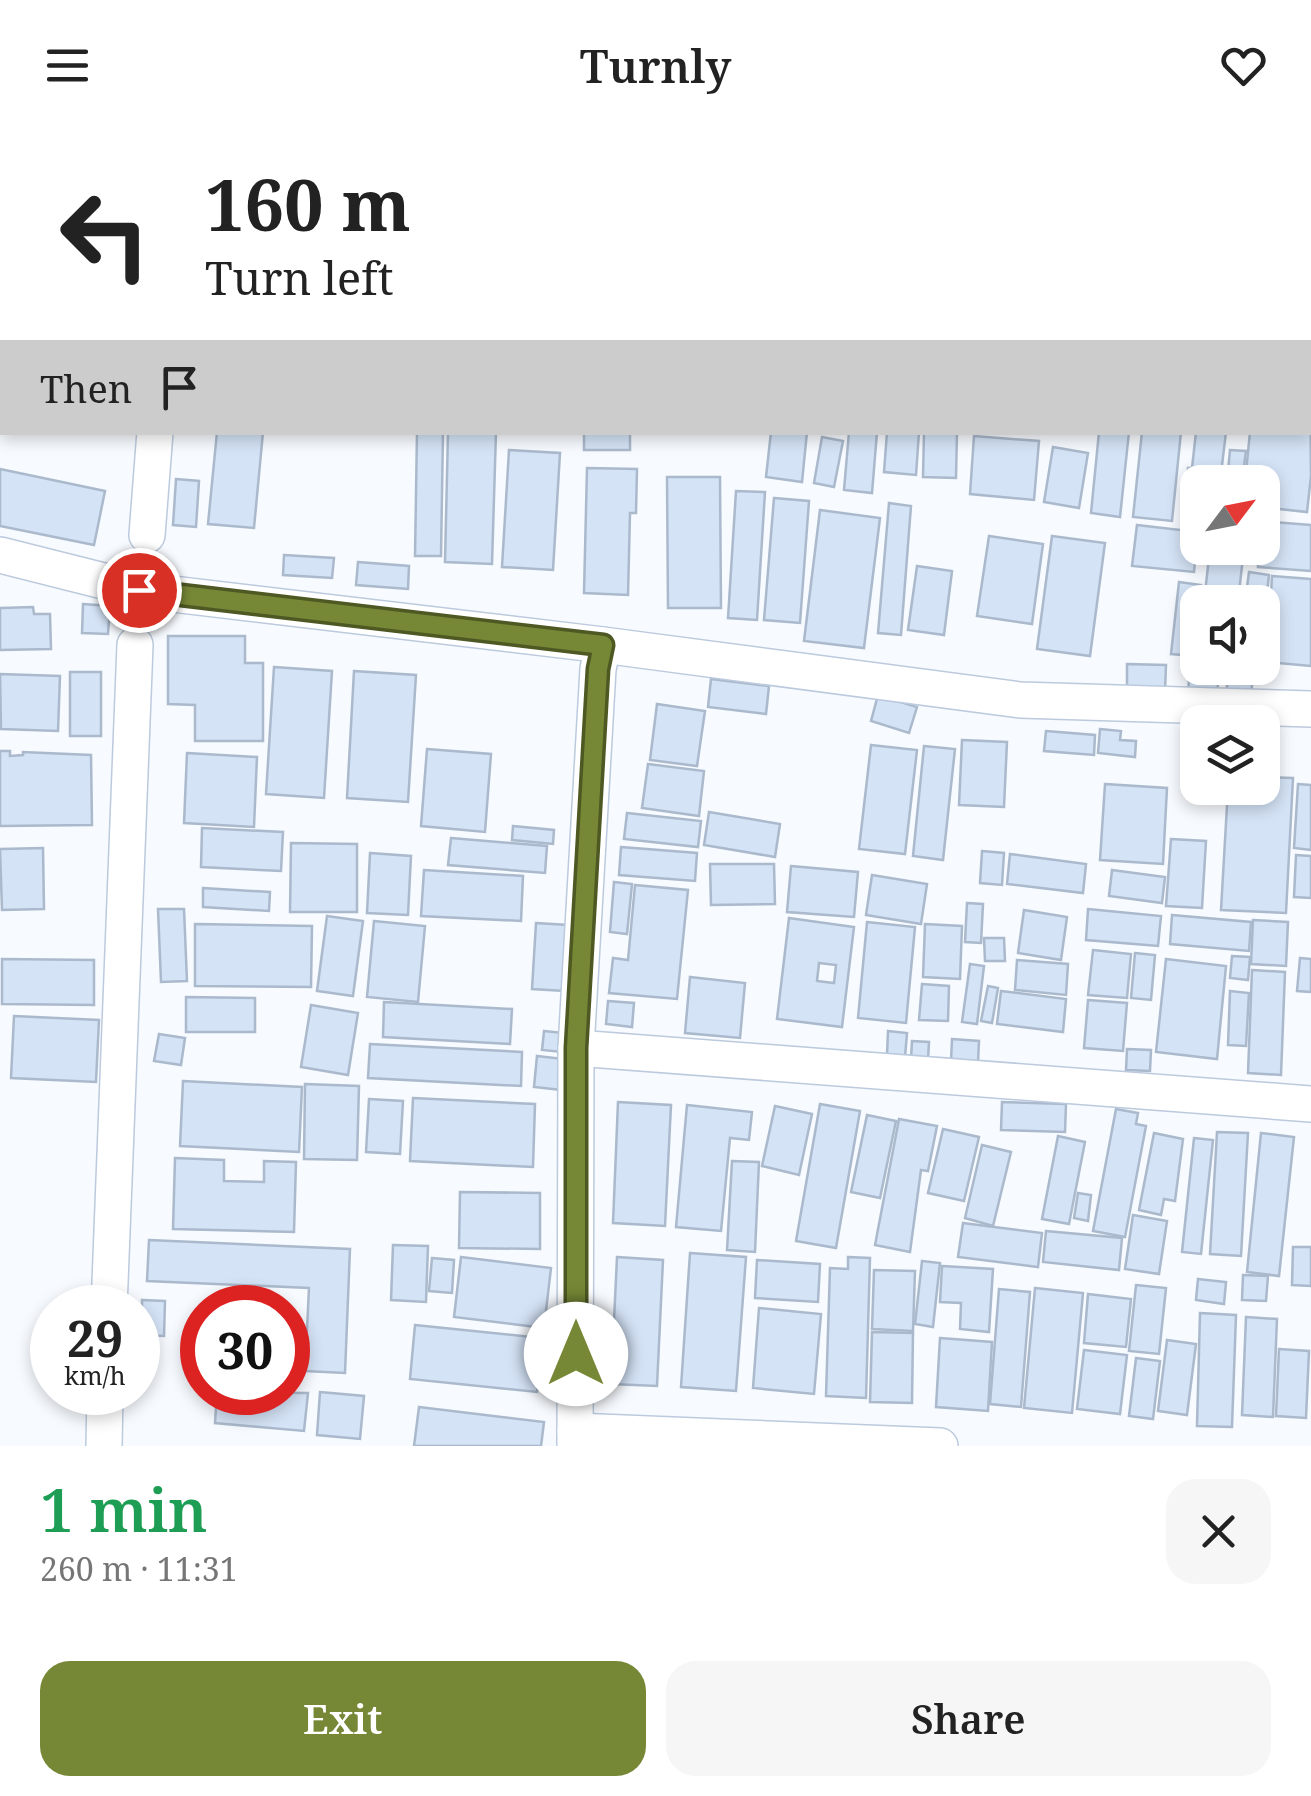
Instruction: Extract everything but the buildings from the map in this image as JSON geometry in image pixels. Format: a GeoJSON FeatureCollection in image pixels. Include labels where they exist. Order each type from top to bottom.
{"type":"FeatureCollection","features":[{"type":"Feature","properties":{"kind":"street"},"geometry":{"type":"LineString","coordinates":[[147,534],[155,435]]}},
{"type":"Feature","properties":{"kind":"street"},"geometry":{"type":"LineString","coordinates":[[0,555],[139,590],[1020,700],[1311,709]]}},
{"type":"Feature","properties":{"kind":"street"},"geometry":{"type":"LineString","coordinates":[[109,1285],[135,645]]}},
{"type":"Feature","properties":{"kind":"street"},"geometry":{"type":"LineString","coordinates":[[603,645],[598,669],[576,1048],[575,1439],[940,1446]]}},
{"type":"Feature","properties":{"kind":"street"},"geometry":{"type":"LineString","coordinates":[[576,1048],[1311,1104]]}},
{"type":"Feature","properties":{"kind":"street"},"geometry":{"type":"LineString","coordinates":[[104,1446],[105,1415]]}},
{"type":"Feature","properties":{"kind":"route"},"geometry":{"type":"LineString","coordinates":[[139,590],[603,645],[598,669],[576,1048],[576,1354]]}}]}
